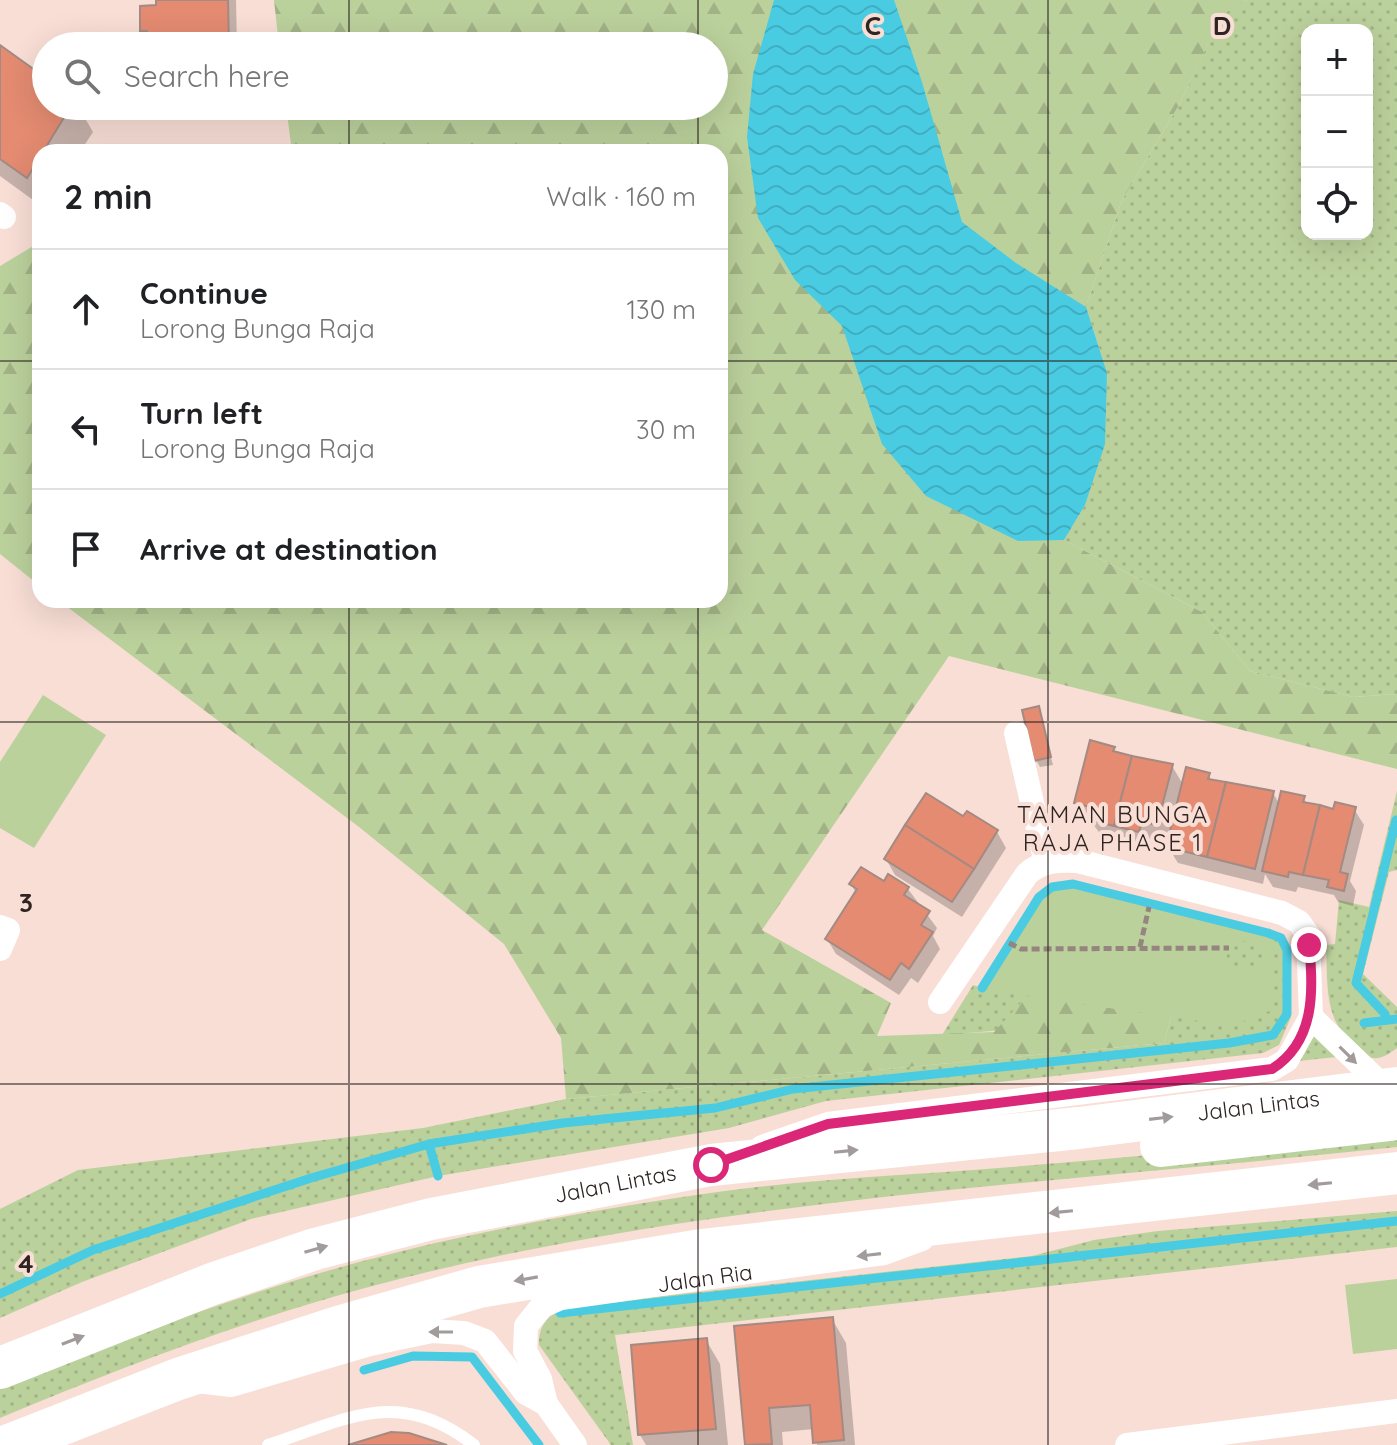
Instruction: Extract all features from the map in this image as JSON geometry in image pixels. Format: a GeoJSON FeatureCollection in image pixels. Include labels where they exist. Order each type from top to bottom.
{"type":"FeatureCollection","features":[{"type":"Feature","properties":{"kind":"highway","name":"Jalan Lintas"},"geometry":{"type":"LineString","coordinates":[[0,1368],[212,1284],[315,1249],[431,1219],[711,1165],[1079,1128],[1139,1149],[1394,1099]]}},
{"type":"Feature","properties":{"kind":"highway"},"geometry":{"type":"LineString","coordinates":[[9,1445],[178,1379],[338,1327],[479,1287],[701,1250],[1397,1173]]}},
{"type":"Feature","properties":{"kind":"street"},"geometry":{"type":"LineString","coordinates":[[1016,733],[1046,863]]}},
{"type":"Feature","properties":{"kind":"street"},"geometry":{"type":"LineString","coordinates":[[711,1165],[828,1124],[1272,1069],[1287,1060],[1311,1017],[1309,945],[1299,922],[1257,906],[1078,861],[1046,863],[1027,874],[940,1002]]}},
{"type":"Feature","properties":{"kind":"street"},"geometry":{"type":"LineString","coordinates":[[0,927],[8,930],[0,949]]}},
{"type":"Feature","properties":{"kind":"street"},"geometry":{"type":"LineString","coordinates":[[1311,1017],[1394,1099]]}},
{"type":"Feature","properties":{"kind":"street","name":"Jalan Ria"},"geometry":{"type":"LineString","coordinates":[[575,1445],[546,1404],[540,1379],[525,1351],[526,1326],[542,1306],[561,1298],[884,1253],[969,1221]]}},
{"type":"Feature","properties":{"kind":"street","name":"Jalan Ria"},"geometry":{"type":"LineString","coordinates":[[178,1379],[231,1385],[370,1344],[432,1331],[464,1333],[485,1341],[526,1393],[546,1404]]}},
{"type":"Feature","properties":{"kind":"street"},"geometry":{"type":"LineString","coordinates":[[1127,1445],[1397,1411]]}},
{"type":"Feature","properties":{"kind":"lane"},"geometry":{"type":"LineString","coordinates":[[268,1445],[369,1412],[415,1412],[449,1425],[474,1445]]}},
{"type":"Feature","properties":{"kind":"path"},"geometry":{"type":"LineString","coordinates":[[1140,947],[1150,906]]}},
{"type":"Feature","properties":{"kind":"path"},"geometry":{"type":"LineString","coordinates":[[1012,944],[1021,949],[1229,948]]}},
{"type":"Feature","properties":{"kind":"green space"},"geometry":{"type":"Polygon","coordinates":[[[274,0],[1247,0],[1222,15],[1179,105],[1122,200],[1086,307],[1107,373],[1105,444],[1085,505],[1064,540],[1202,612],[1250,671],[1353,697],[1397,694],[1397,769],[949,656],[762,930],[891,1003],[877,1036],[994,1032],[1027,996],[1171,1017],[1164,1043],[566,1099],[561,1038],[504,944],[359,827],[69,608],[728,608],[728,144],[291,144],[288,120],[728,120],[728,32],[277,32],[274,0]]]}},
{"type":"Feature","properties":{"kind":"green space"},"geometry":{"type":"Polygon","coordinates":[[[1247,0],[1397,0],[1397,694],[1353,697],[1250,671],[1202,612],[1064,540],[1085,505],[1107,373],[1086,307],[1122,200],[1179,105],[1222,14],[1247,0]]]}},
{"type":"Feature","properties":{"kind":"green space"},"geometry":{"type":"Polygon","coordinates":[[[32,247],[32,580],[0,554],[0,266],[32,247]]]}},
{"type":"Feature","properties":{"kind":"green space"},"geometry":{"type":"Polygon","coordinates":[[[43,695],[106,735],[34,848],[0,828],[0,762],[43,695]]]}},
{"type":"Feature","properties":{"kind":"green space"},"geometry":{"type":"Polygon","coordinates":[[[1397,791],[1397,870],[1389,872],[1363,974],[1397,1007],[1397,1048],[1382,1057],[1373,1058],[1363,1054],[1347,1039],[1333,1015],[1326,945],[1335,944],[1339,900],[1369,907],[1397,791]]]}},
{"type":"Feature","properties":{"kind":"green space"},"geometry":{"type":"Polygon","coordinates":[[[1073,884],[1281,938],[1287,950],[1287,1014],[1291,1017],[1279,1045],[1263,1053],[826,1101],[729,1128],[438,1176],[251,1219],[82,1282],[0,1318],[0,1209],[78,1170],[423,1128],[566,1099],[1164,1043],[1171,1017],[942,1035],[973,985],[982,988],[1039,897],[1052,887],[1073,884]]]}},
{"type":"Feature","properties":{"kind":"green space"},"geometry":{"type":"Polygon","coordinates":[[[1072,887],[1270,936],[1272,1010],[1232,1026],[983,989],[1045,894],[1053,889],[1072,887]],[[1232,938],[1225,963],[1258,972],[1265,946],[1232,938]]]}},
{"type":"Feature","properties":{"kind":"green space"},"geometry":{"type":"Polygon","coordinates":[[[1312,1030],[1337,1057],[1298,1061],[1312,1030]]]}},
{"type":"Feature","properties":{"kind":"green space"},"geometry":{"type":"Polygon","coordinates":[[[1397,1130],[1397,1147],[878,1198],[618,1233],[491,1258],[365,1288],[272,1316],[135,1364],[0,1418],[0,1387],[89,1352],[313,1275],[404,1250],[495,1230],[633,1205],[761,1187],[1108,1159],[1397,1130]]]}},
{"type":"Feature","properties":{"kind":"green space"},"geometry":{"type":"Polygon","coordinates":[[[1397,1211],[1397,1247],[615,1335],[633,1445],[611,1445],[539,1345],[542,1328],[550,1317],[563,1309],[580,1305],[1032,1256],[1094,1240],[1158,1231],[1397,1211]]]}},
{"type":"Feature","properties":{"kind":"green space"},"geometry":{"type":"Polygon","coordinates":[[[1397,1279],[1397,1349],[1353,1354],[1345,1285],[1397,1279]]]}},
{"type":"Feature","properties":{"kind":"water"},"geometry":{"type":"Polygon","coordinates":[[[774,0],[894,0],[922,82],[962,222],[1016,263],[1086,307],[1107,373],[1105,444],[1085,505],[1064,540],[1018,541],[926,496],[882,444],[842,326],[795,280],[758,218],[747,137],[753,74],[774,0]]]}},
{"type":"Feature","properties":{"kind":"building"},"geometry":{"type":"Polygon","coordinates":[[[156,0],[228,0],[229,32],[140,31],[140,6],[156,5],[156,0]]]}},
{"type":"Feature","properties":{"kind":"building"},"geometry":{"type":"Polygon","coordinates":[[[0,45],[32,68],[32,120],[62,120],[48,144],[32,144],[32,170],[27,178],[0,159],[0,45]]]}},
{"type":"Feature","properties":{"kind":"building"},"geometry":{"type":"Polygon","coordinates":[[[1039,706],[1051,757],[1034,761],[1022,710],[1039,706]]]}},
{"type":"Feature","properties":{"kind":"building"},"geometry":{"type":"Polygon","coordinates":[[[1090,740],[1132,756],[1114,826],[1091,820],[1094,808],[1074,803],[1090,740]]]}},
{"type":"Feature","properties":{"kind":"building"},"geometry":{"type":"Polygon","coordinates":[[[1132,756],[1173,764],[1157,825],[1142,822],[1139,832],[1114,826],[1132,756]]]}},
{"type":"Feature","properties":{"kind":"building"},"geometry":{"type":"Polygon","coordinates":[[[1186,767],[1210,773],[1208,779],[1226,782],[1207,857],[1166,847],[1186,767]]]}},
{"type":"Feature","properties":{"kind":"building"},"geometry":{"type":"Polygon","coordinates":[[[1226,782],[1274,791],[1255,869],[1207,857],[1226,782]]]}},
{"type":"Feature","properties":{"kind":"building"},"geometry":{"type":"Polygon","coordinates":[[[1281,791],[1305,796],[1303,802],[1320,805],[1303,875],[1289,872],[1288,877],[1262,871],[1281,791]]]}},
{"type":"Feature","properties":{"kind":"building"},"geometry":{"type":"Polygon","coordinates":[[[926,793],[963,816],[967,811],[998,830],[974,869],[905,825],[926,793]]]}},
{"type":"Feature","properties":{"kind":"building"},"geometry":{"type":"Polygon","coordinates":[[[1335,802],[1356,807],[1340,872],[1348,874],[1344,891],[1327,887],[1329,880],[1303,875],[1320,805],[1333,809],[1335,802]]]}},
{"type":"Feature","properties":{"kind":"building"},"geometry":{"type":"Polygon","coordinates":[[[905,825],[974,869],[952,902],[884,859],[905,825]]]}},
{"type":"Feature","properties":{"kind":"building"},"geometry":{"type":"Polygon","coordinates":[[[861,867],[884,881],[888,874],[909,887],[904,895],[930,911],[921,925],[933,932],[909,969],[901,963],[890,980],[825,939],[857,889],[849,884],[861,867]]]}},
{"type":"Feature","properties":{"kind":"building"},"geometry":{"type":"Polygon","coordinates":[[[833,1317],[844,1440],[813,1443],[810,1405],[769,1408],[772,1444],[745,1445],[734,1326],[833,1317]]]}},
{"type":"Feature","properties":{"kind":"building"},"geometry":{"type":"Polygon","coordinates":[[[707,1338],[716,1429],[638,1435],[631,1345],[707,1338]]]}},
{"type":"Feature","properties":{"kind":"building"},"geometry":{"type":"Polygon","coordinates":[[[391,1432],[409,1433],[447,1445],[348,1445],[391,1432]]]}},
{"type":"Feature","properties":{"kind":"waterway"},"geometry":{"type":"LineString","coordinates":[[1386,1020],[1385,1014],[1356,983],[1396,820]]}},
{"type":"Feature","properties":{"kind":"waterway"},"geometry":{"type":"LineString","coordinates":[[429,1144],[563,1123],[715,1108],[793,1089],[1229,1043],[1273,1035],[1287,1014],[1287,950],[1281,938],[1268,933],[1073,884],[1052,887],[1039,897],[982,988]]}},
{"type":"Feature","properties":{"kind":"waterway"},"geometry":{"type":"LineString","coordinates":[[1364,1023],[1397,1019]]}},
{"type":"Feature","properties":{"kind":"waterway"},"geometry":{"type":"LineString","coordinates":[[0,1294],[93,1250],[311,1178],[429,1144],[438,1176]]}},
{"type":"Feature","properties":{"kind":"waterway"},"geometry":{"type":"LineString","coordinates":[[560,1313],[1397,1221]]}},
{"type":"Feature","properties":{"kind":"waterway"},"geometry":{"type":"LineString","coordinates":[[364,1370],[413,1356],[472,1357],[539,1445]]}},
{"type":"Feature","properties":{"kind":"district","name":"TAMAN BUNGA RAJA PHASE 1"},"geometry":{"type":"Point","coordinates":[1113,828]}},
{"type":"Feature","properties":{"kind":"route"},"geometry":{"type":"LineString","coordinates":[[711,1165],[828,1124],[1272,1069],[1287,1060],[1311,1017],[1309,945]]}}]}
